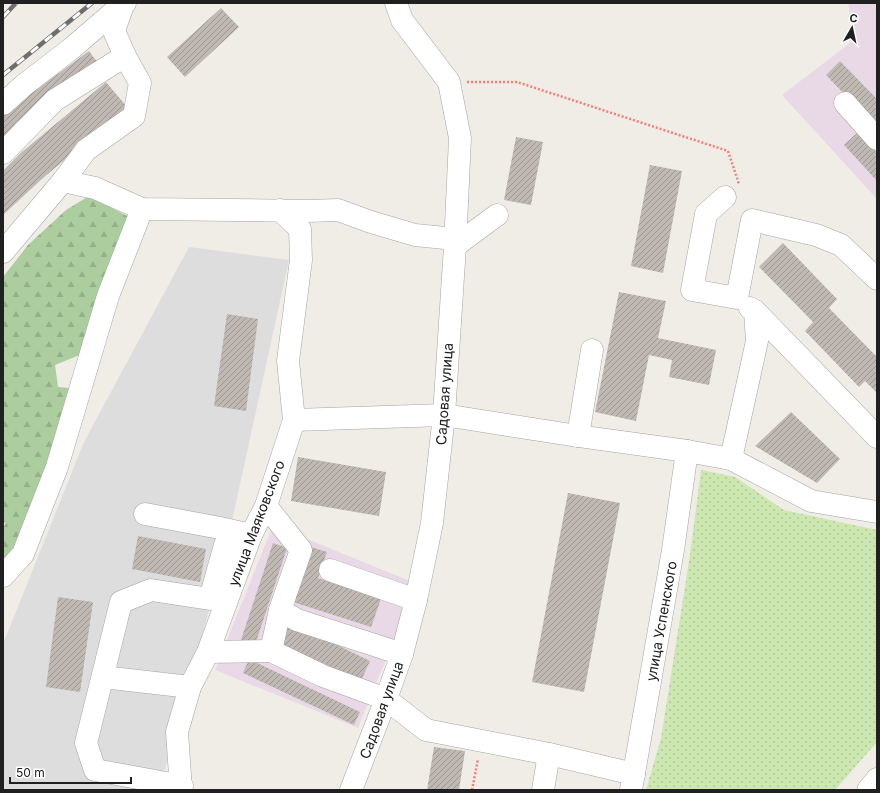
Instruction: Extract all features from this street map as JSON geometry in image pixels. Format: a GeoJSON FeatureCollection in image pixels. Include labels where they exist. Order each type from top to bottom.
{"type":"FeatureCollection","features":[{"type":"Feature","properties":{"kind":"street","name":"Садовая улица"},"geometry":{"type":"LineString","coordinates":[[351,790],[402,654],[416,600],[432,523],[444,415],[455,243],[460,138],[449,82],[402,20],[396,3]]}},
{"type":"Feature","properties":{"kind":"street"},"geometry":{"type":"LineString","coordinates":[[3,252],[86,150],[134,116],[140,83],[125,56],[114,31],[124,4]]}},
{"type":"Feature","properties":{"kind":"street"},"geometry":{"type":"LineString","coordinates":[[3,104],[24,85],[72,48],[124,4]]}},
{"type":"Feature","properties":{"kind":"street"},"geometry":{"type":"LineString","coordinates":[[3,153],[56,100],[125,56]]}},
{"type":"Feature","properties":{"kind":"street"},"geometry":{"type":"LineString","coordinates":[[845,103],[877,138]]}},
{"type":"Feature","properties":{"kind":"street"},"geometry":{"type":"LineString","coordinates":[[63,180],[95,188],[142,209],[338,210],[371,222],[415,235],[455,243],[497,215]]}},
{"type":"Feature","properties":{"kind":"street"},"geometry":{"type":"LineString","coordinates":[[732,192],[706,214],[692,290],[737,298],[755,311],[877,437]]}},
{"type":"Feature","properties":{"kind":"street"},"geometry":{"type":"LineString","coordinates":[[3,576],[22,554],[57,467],[108,296],[142,209]]}},
{"type":"Feature","properties":{"kind":"street","name":"улица Маяковского"},"geometry":{"type":"LineString","coordinates":[[181,788],[177,732],[190,688],[208,652],[251,535],[266,506],[294,420],[288,361],[302,260],[300,229],[280,210]]}},
{"type":"Feature","properties":{"kind":"street"},"geometry":{"type":"LineString","coordinates":[[737,298],[752,220],[816,235],[840,245],[877,280]]}},
{"type":"Feature","properties":{"kind":"street"},"geometry":{"type":"LineString","coordinates":[[731,459],[757,341],[755,311]]}},
{"type":"Feature","properties":{"kind":"street"},"geometry":{"type":"LineString","coordinates":[[578,436],[592,350]]}},
{"type":"Feature","properties":{"kind":"street"},"geometry":{"type":"LineString","coordinates":[[294,420],[444,415],[687,451],[731,459],[811,501],[877,512]]}},
{"type":"Feature","properties":{"kind":"street","name":"улица Успенского"},"geometry":{"type":"LineString","coordinates":[[633,782],[673,550],[687,451]]}},
{"type":"Feature","properties":{"kind":"street"},"geometry":{"type":"LineString","coordinates":[[266,506],[301,550],[280,610],[271,651]]}},
{"type":"Feature","properties":{"kind":"street"},"geometry":{"type":"LineString","coordinates":[[145,514],[251,535]]}},
{"type":"Feature","properties":{"kind":"street"},"geometry":{"type":"LineString","coordinates":[[181,788],[95,770],[86,743],[121,602],[151,590],[210,599],[225,545],[251,535]]}},
{"type":"Feature","properties":{"kind":"street"},"geometry":{"type":"LineString","coordinates":[[330,570],[416,600]]}},
{"type":"Feature","properties":{"kind":"street"},"geometry":{"type":"LineString","coordinates":[[280,610],[297,620],[402,654]]}},
{"type":"Feature","properties":{"kind":"street"},"geometry":{"type":"LineString","coordinates":[[208,652],[271,651],[323,676],[386,699],[426,730],[549,754],[633,782]]}},
{"type":"Feature","properties":{"kind":"street"},"geometry":{"type":"LineString","coordinates":[[103,677],[190,688]]}},
{"type":"Feature","properties":{"kind":"street"},"geometry":{"type":"LineString","coordinates":[[543,790],[549,754]]}},
{"type":"Feature","properties":{"kind":"street"},"geometry":{"type":"LineString","coordinates":[[868,790],[877,779]]}},
{"type":"Feature","properties":{"kind":"path"},"geometry":{"type":"LineString","coordinates":[[449,82],[517,82],[728,151],[732,192]]}},
{"type":"Feature","properties":{"kind":"path"},"geometry":{"type":"LineString","coordinates":[[472,790],[482,741]]}},
{"type":"Feature","properties":{"kind":"shaded area"},"geometry":{"type":"Polygon","coordinates":[[[848,3],[877,3],[877,199],[782,95],[854,40],[848,3]]]}},
{"type":"Feature","properties":{"kind":"shaded area"},"geometry":{"type":"Polygon","coordinates":[[[189,247],[289,260],[225,553],[159,790],[3,790],[3,644],[84,442],[189,247]]]}},
{"type":"Feature","properties":{"kind":"shaded area"},"geometry":{"type":"Polygon","coordinates":[[[273,525],[417,584],[358,728],[215,670],[273,525]]]}},
{"type":"Feature","properties":{"kind":"green space"},"geometry":{"type":"Polygon","coordinates":[[[89,196],[127,216],[125,239],[82,354],[55,365],[58,387],[70,388],[52,460],[19,546],[3,565],[3,529],[6,522],[3,523],[3,277],[28,245],[66,210],[89,196]]]}},
{"type":"Feature","properties":{"kind":"green space"},"geometry":{"type":"Polygon","coordinates":[[[701,470],[735,477],[784,510],[877,530],[877,742],[835,790],[646,790],[661,738],[690,555],[701,470]]]}},
{"type":"Feature","properties":{"kind":"building"},"geometry":{"type":"Polygon","coordinates":[[[221,8],[239,27],[185,77],[167,57],[221,8]]]}},
{"type":"Feature","properties":{"kind":"building"},"geometry":{"type":"Polygon","coordinates":[[[89,51],[98,63],[17,122],[3,138],[3,116],[6,112],[89,51]]]}},
{"type":"Feature","properties":{"kind":"building"},"geometry":{"type":"Polygon","coordinates":[[[840,61],[877,99],[877,128],[826,75],[840,61]]]}},
{"type":"Feature","properties":{"kind":"building"},"geometry":{"type":"Polygon","coordinates":[[[106,82],[127,107],[43,178],[3,215],[3,171],[22,152],[106,82]]]}},
{"type":"Feature","properties":{"kind":"building"},"geometry":{"type":"Polygon","coordinates":[[[858,132],[877,153],[877,181],[844,145],[858,132]]]}},
{"type":"Feature","properties":{"kind":"building"},"geometry":{"type":"Polygon","coordinates":[[[516,137],[543,142],[531,205],[504,200],[516,137]]]}},
{"type":"Feature","properties":{"kind":"building"},"geometry":{"type":"Polygon","coordinates":[[[650,165],[682,171],[663,273],[631,266],[650,165]]]}},
{"type":"Feature","properties":{"kind":"building"},"geometry":{"type":"Polygon","coordinates":[[[783,243],[837,299],[829,308],[877,357],[877,393],[865,381],[859,387],[805,331],[813,322],[759,267],[783,243]]]}},
{"type":"Feature","properties":{"kind":"building"},"geometry":{"type":"Polygon","coordinates":[[[619,292],[666,301],[658,338],[716,350],[709,385],[669,377],[672,360],[649,355],[636,421],[595,412],[619,292]]]}},
{"type":"Feature","properties":{"kind":"building"},"geometry":{"type":"Polygon","coordinates":[[[227,314],[258,319],[246,411],[214,406],[227,314]]]}},
{"type":"Feature","properties":{"kind":"building"},"geometry":{"type":"Polygon","coordinates":[[[791,412],[840,459],[817,483],[755,446],[791,412]]]}},
{"type":"Feature","properties":{"kind":"building"},"geometry":{"type":"Polygon","coordinates":[[[298,457],[386,472],[379,516],[291,501],[298,457]]]}},
{"type":"Feature","properties":{"kind":"building"},"geometry":{"type":"Polygon","coordinates":[[[568,493],[620,503],[584,692],[532,682],[568,493]]]}},
{"type":"Feature","properties":{"kind":"building"},"geometry":{"type":"Polygon","coordinates":[[[138,536],[206,549],[200,582],[132,569],[138,536]]]}},
{"type":"Feature","properties":{"kind":"building"},"geometry":{"type":"Polygon","coordinates":[[[273,543],[287,548],[255,645],[241,640],[273,543]]]}},
{"type":"Feature","properties":{"kind":"building"},"geometry":{"type":"Polygon","coordinates":[[[311,547],[327,552],[318,578],[381,599],[371,627],[293,602],[311,547]]]}},
{"type":"Feature","properties":{"kind":"building"},"geometry":{"type":"Polygon","coordinates":[[[58,597],[93,602],[80,692],[46,687],[58,597]]]}},
{"type":"Feature","properties":{"kind":"building"},"geometry":{"type":"Polygon","coordinates":[[[288,621],[370,661],[359,685],[277,645],[288,621]]]}},
{"type":"Feature","properties":{"kind":"building"},"geometry":{"type":"Polygon","coordinates":[[[249,659],[360,712],[354,725],[243,673],[249,659]]]}},
{"type":"Feature","properties":{"kind":"building"},"geometry":{"type":"Polygon","coordinates":[[[434,747],[465,751],[459,790],[427,790],[434,747]]]}},
{"type":"Feature","properties":{"kind":"railway"},"geometry":{"type":"LineString","coordinates":[[3,17],[16,3]]}},
{"type":"Feature","properties":{"kind":"railway"},"geometry":{"type":"LineString","coordinates":[[3,75],[92,3]]}}]}
